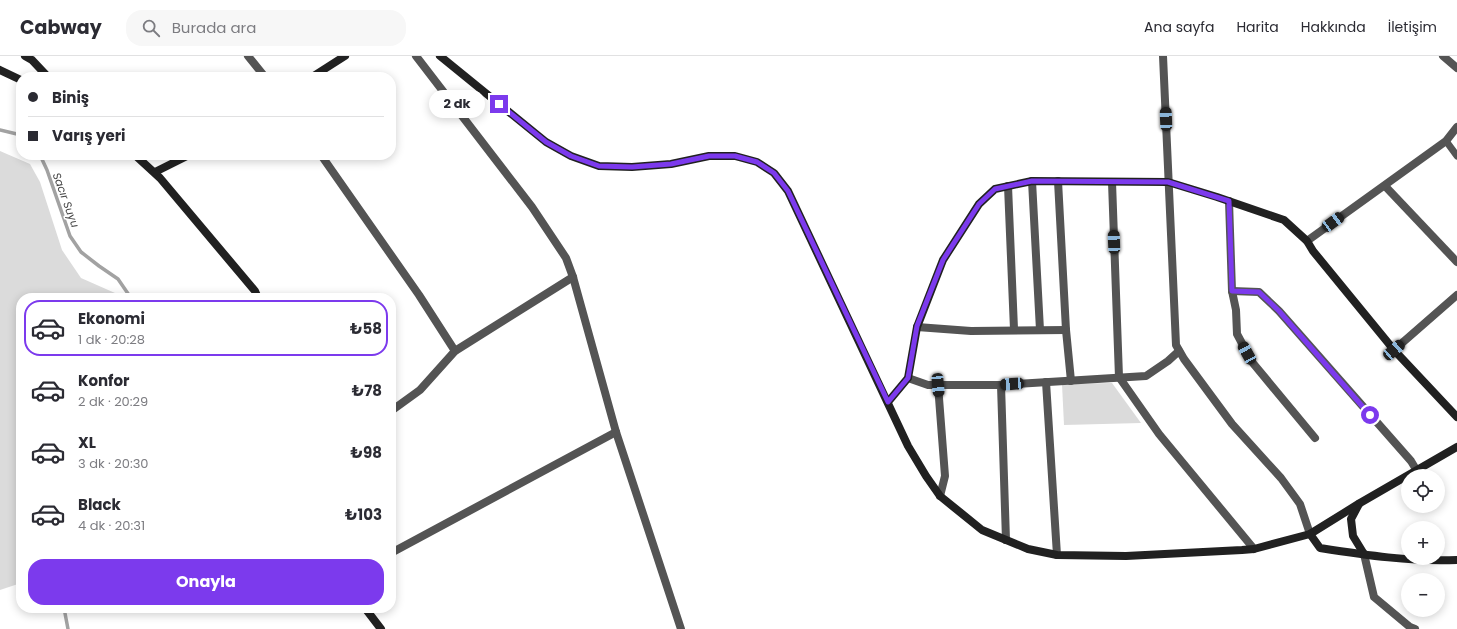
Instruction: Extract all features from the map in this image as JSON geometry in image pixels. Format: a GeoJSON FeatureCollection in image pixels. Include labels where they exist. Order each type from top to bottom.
{"type":"FeatureCollection","features":[{"type":"Feature","properties":{"kind":"main road"},"geometry":{"type":"LineString","coordinates":[[25,56],[32,60],[43,72]]}},
{"type":"Feature","properties":{"kind":"main road"},"geometry":{"type":"LineString","coordinates":[[320,72],[345,56]]}},
{"type":"Feature","properties":{"kind":"main road"},"geometry":{"type":"LineString","coordinates":[[440,56],[546,142],[571,156],[599,166],[632,167],[671,164],[709,156],[735,156],[757,162],[774,173],[788,191],[908,446],[940,496],[982,530],[1028,549],[1057,555],[1126,556],[1254,549],[1310,534],[1401,480]]}},
{"type":"Feature","properties":{"kind":"main road"},"geometry":{"type":"LineString","coordinates":[[0,70],[16,78]]}},
{"type":"Feature","properties":{"kind":"main road"},"geometry":{"type":"LineString","coordinates":[[141,160],[155,172],[256,293]]}},
{"type":"Feature","properties":{"kind":"main road"},"geometry":{"type":"LineString","coordinates":[[155,172],[182,160]]}},
{"type":"Feature","properties":{"kind":"main road"},"geometry":{"type":"LineString","coordinates":[[888,402],[908,378],[917,326],[943,260],[979,204],[995,189],[1032,181],[1168,182],[1284,220],[1307,241],[1312,251],[1394,350],[1457,417]]}},
{"type":"Feature","properties":{"kind":"main road"},"geometry":{"type":"LineString","coordinates":[[1420,469],[1457,447]]}},
{"type":"Feature","properties":{"kind":"main road"},"geometry":{"type":"LineString","coordinates":[[1360,503],[1351,519],[1353,536],[1364,554]]}},
{"type":"Feature","properties":{"kind":"main road"},"geometry":{"type":"LineString","coordinates":[[1310,534],[1320,548],[1436,561],[1457,560]]}},
{"type":"Feature","properties":{"kind":"main road"},"geometry":{"type":"LineString","coordinates":[[369,613],[381,629]]}},
{"type":"Feature","properties":{"kind":"street"},"geometry":{"type":"LineString","coordinates":[[248,56],[261,72]]}},
{"type":"Feature","properties":{"kind":"street"},"geometry":{"type":"LineString","coordinates":[[416,56],[532,207],[566,258],[573,276],[616,432],[681,629]]}},
{"type":"Feature","properties":{"kind":"street"},"geometry":{"type":"LineString","coordinates":[[1164,56],[1168,182],[1176,345],[1184,359],[1232,424],[1281,478],[1300,504],[1310,534]]}},
{"type":"Feature","properties":{"kind":"street"},"geometry":{"type":"LineString","coordinates":[[1443,56],[1457,68]]}},
{"type":"Feature","properties":{"kind":"street"},"geometry":{"type":"LineString","coordinates":[[1307,241],[1446,141],[1457,128]]}},
{"type":"Feature","properties":{"kind":"street"},"geometry":{"type":"LineString","coordinates":[[325,160],[419,294],[455,351]]}},
{"type":"Feature","properties":{"kind":"street"},"geometry":{"type":"LineString","coordinates":[[1032,181],[1040,330]]}},
{"type":"Feature","properties":{"kind":"street"},"geometry":{"type":"LineString","coordinates":[[1058,181],[1066,330],[1071,381]]}},
{"type":"Feature","properties":{"kind":"street"},"geometry":{"type":"LineString","coordinates":[[1112,182],[1119,377],[1160,434],[1254,549]]}},
{"type":"Feature","properties":{"kind":"street"},"geometry":{"type":"LineString","coordinates":[[1008,186],[1014,329]]}},
{"type":"Feature","properties":{"kind":"street"},"geometry":{"type":"LineString","coordinates":[[1385,186],[1457,262]]}},
{"type":"Feature","properties":{"kind":"street"},"geometry":{"type":"LineString","coordinates":[[1229,201],[1232,291],[1236,310],[1236,334],[1252,362],[1314,438]]}},
{"type":"Feature","properties":{"kind":"street"},"geometry":{"type":"LineString","coordinates":[[396,407],[420,390],[455,351],[573,276]]}},
{"type":"Feature","properties":{"kind":"street"},"geometry":{"type":"LineString","coordinates":[[1232,291],[1259,292],[1279,311],[1411,461],[1416,469]]}},
{"type":"Feature","properties":{"kind":"street"},"geometry":{"type":"LineString","coordinates":[[1394,350],[1457,295]]}},
{"type":"Feature","properties":{"kind":"street"},"geometry":{"type":"LineString","coordinates":[[917,326],[971,331],[1014,329],[1066,330]]}},
{"type":"Feature","properties":{"kind":"street"},"geometry":{"type":"LineString","coordinates":[[908,378],[928,385],[1001,385],[1146,376],[1168,361],[1179,351]]}},
{"type":"Feature","properties":{"kind":"street"},"geometry":{"type":"LineString","coordinates":[[1046,382],[1057,555]]}},
{"type":"Feature","properties":{"kind":"street"},"geometry":{"type":"LineString","coordinates":[[938,385],[945,476],[940,496]]}},
{"type":"Feature","properties":{"kind":"street"},"geometry":{"type":"LineString","coordinates":[[1001,385],[1006,540]]}},
{"type":"Feature","properties":{"kind":"street"},"geometry":{"type":"LineString","coordinates":[[396,550],[616,432]]}},
{"type":"Feature","properties":{"kind":"street"},"geometry":{"type":"LineString","coordinates":[[1364,554],[1374,596],[1410,627],[1415,629]]}},
{"type":"Feature","properties":{"kind":"lane"},"geometry":{"type":"LineString","coordinates":[[1446,141],[1457,156]]}},
{"type":"Feature","properties":{"kind":"shaded area"},"geometry":{"type":"Polygon","coordinates":[[[0,151],[16,158],[16,160],[21,160],[30,164],[40,182],[62,250],[81,278],[115,293],[16,293],[16,585],[0,590],[0,151]]]}},
{"type":"Feature","properties":{"kind":"shaded area"},"geometry":{"type":"Polygon","coordinates":[[[1112,383],[1141,423],[1064,425],[1062,384],[1112,383]]]}},
{"type":"Feature","properties":{"kind":"waterway","name":"Sacır Suyu"},"geometry":{"type":"LineString","coordinates":[[0,130],[16,134]]}},
{"type":"Feature","properties":{"kind":"waterway","name":"Sacır Suyu"},"geometry":{"type":"LineString","coordinates":[[42,160],[70,236],[81,252],[118,279],[128,293]]}},
{"type":"Feature","properties":{"kind":"waterway","name":"Sacır Suyu"},"geometry":{"type":"LineString","coordinates":[[65,613],[68,629]]}},
{"type":"Feature","properties":{"kind":"route"},"geometry":{"type":"LineString","coordinates":[[499,104],[546,142],[571,156],[599,166],[632,167],[671,164],[709,156],[735,156],[757,162],[774,173],[788,191],[888,402],[908,378],[917,326],[943,260],[979,204],[995,189],[1032,181],[1168,182],[1229,201],[1232,291],[1259,292],[1279,311],[1370,415]]}}]}
